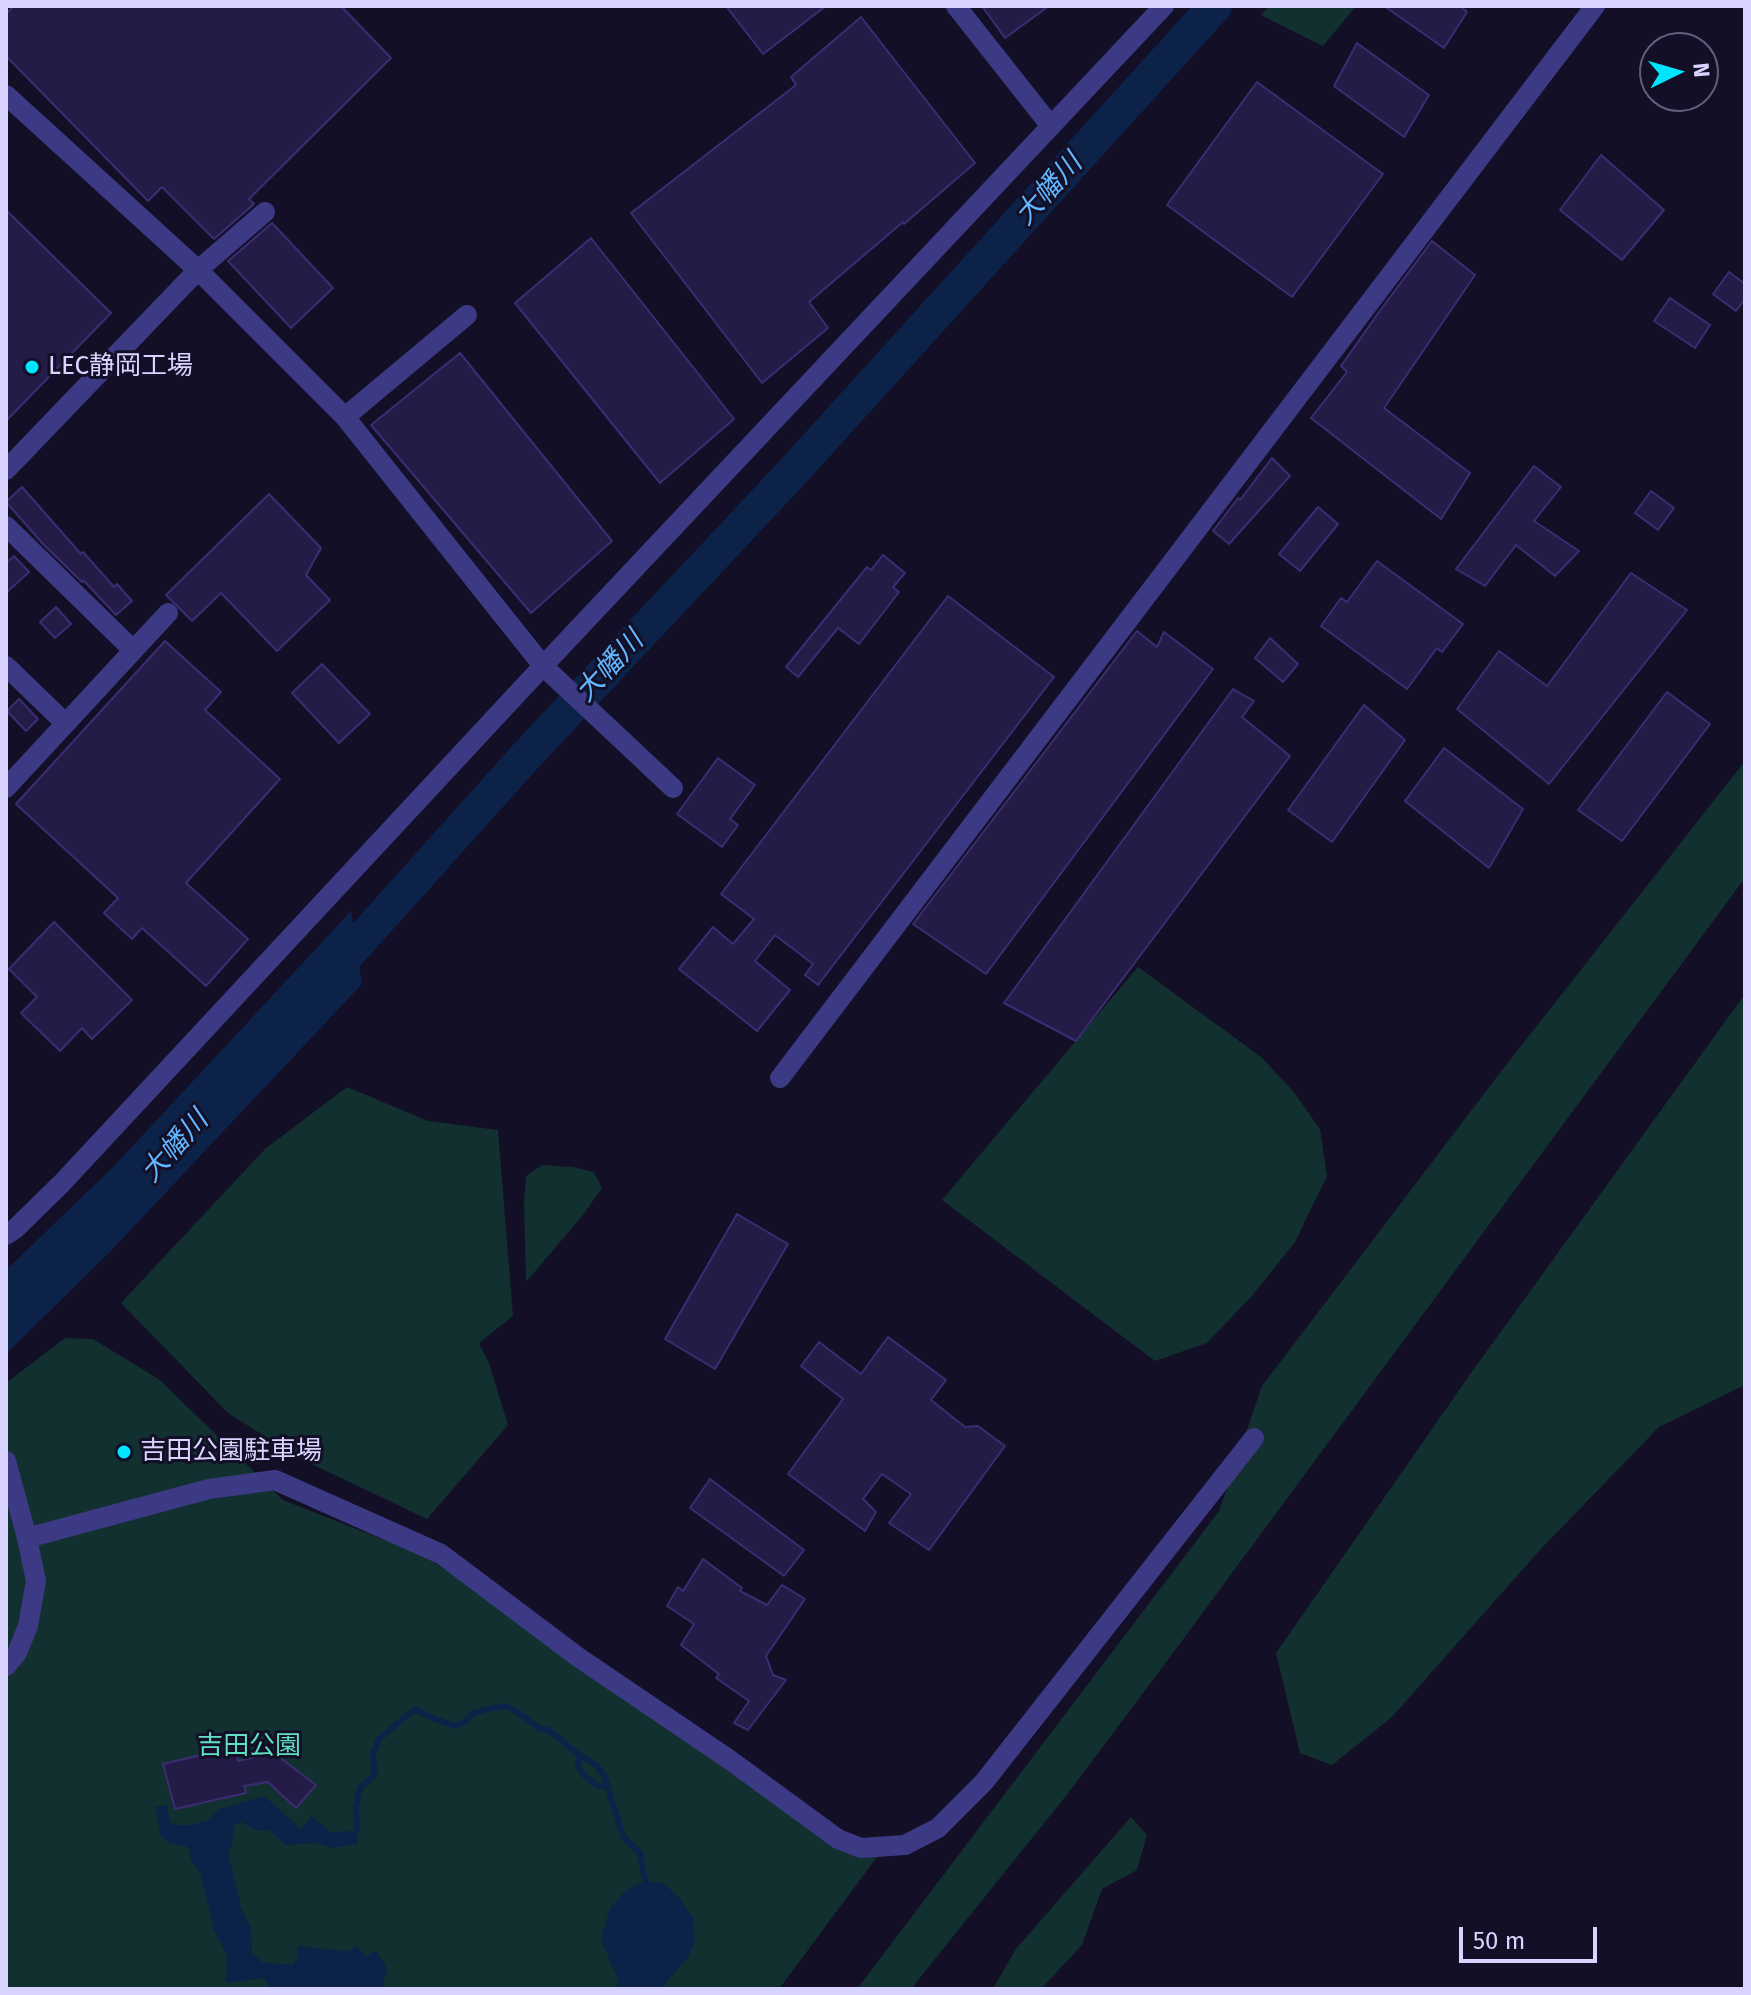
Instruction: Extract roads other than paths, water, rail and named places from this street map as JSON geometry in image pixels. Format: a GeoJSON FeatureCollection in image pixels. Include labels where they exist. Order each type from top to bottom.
{"type":"FeatureCollection","features":[{"type":"Feature","properties":{"kind":"street"},"geometry":{"type":"LineString","coordinates":[[956,6],[1050,125]]}},
{"type":"Feature","properties":{"kind":"street"},"geometry":{"type":"LineString","coordinates":[[6,1235],[62,1183],[1164,6]]}},
{"type":"Feature","properties":{"kind":"street"},"geometry":{"type":"LineString","coordinates":[[780,1078],[1595,6]]}},
{"type":"Feature","properties":{"kind":"street"},"geometry":{"type":"LineString","coordinates":[[6,95],[198,270],[345,417],[543,666],[673,788]]}},
{"type":"Feature","properties":{"kind":"street"},"geometry":{"type":"LineString","coordinates":[[6,470],[198,270],[265,212]]}},
{"type":"Feature","properties":{"kind":"street"},"geometry":{"type":"LineString","coordinates":[[345,417],[467,315]]}},
{"type":"Feature","properties":{"kind":"street"},"geometry":{"type":"LineString","coordinates":[[6,526],[133,650]]}},
{"type":"Feature","properties":{"kind":"street"},"geometry":{"type":"LineString","coordinates":[[6,788],[168,613]]}},
{"type":"Feature","properties":{"kind":"street"},"geometry":{"type":"LineString","coordinates":[[6,666],[65,723]]}},
{"type":"Feature","properties":{"kind":"street"},"geometry":{"type":"LineString","coordinates":[[27,1538],[209,1489],[275,1480],[441,1554],[578,1657],[730,1760],[838,1839],[861,1848],[905,1845],[938,1828],[984,1782],[1254,1438]]}},
{"type":"Feature","properties":{"kind":"street"},"geometry":{"type":"LineString","coordinates":[[6,1464],[36,1581],[28,1626],[17,1653],[6,1666]]}},
{"type":"Feature","properties":{"kind":"water"},"geometry":{"type":"Polygon","coordinates":[[[351,911],[362,984],[109,1253],[6,1354],[6,1270],[114,1166],[351,911]]]}},
{"type":"Feature","properties":{"kind":"water"},"geometry":{"type":"Polygon","coordinates":[[[264,1796],[301,1829],[312,1816],[330,1832],[357,1831],[358,1844],[330,1848],[319,1843],[286,1845],[270,1831],[255,1830],[241,1822],[234,1825],[228,1852],[241,1907],[251,1929],[252,1952],[261,1962],[292,1965],[298,1957],[297,1946],[347,1951],[357,1946],[365,1956],[377,1951],[388,1971],[383,1981],[387,1989],[271,1989],[263,1978],[226,1983],[227,1955],[214,1930],[200,1872],[191,1860],[189,1849],[184,1845],[171,1844],[161,1837],[155,1807],[167,1805],[170,1822],[193,1825],[208,1820],[217,1810],[264,1796]]]}},
{"type":"Feature","properties":{"kind":"water"},"geometry":{"type":"Polygon","coordinates":[[[645,1881],[663,1883],[680,1898],[693,1918],[695,1940],[688,1957],[661,1989],[617,1989],[618,1980],[601,1939],[610,1908],[625,1891],[645,1881]]]}},
{"type":"Feature","properties":{"kind":"waterway","name":"大幡川"},"geometry":{"type":"LineString","coordinates":[[325,980],[525,757],[788,477],[1215,6]]}},
{"type":"Feature","properties":{"kind":"waterway"},"geometry":{"type":"LineString","coordinates":[[357,1831],[356,1808],[360,1788],[375,1774],[373,1754],[379,1739],[415,1709],[455,1726],[472,1714],[507,1706],[540,1729],[549,1730],[596,1765],[605,1777],[623,1837],[640,1853],[645,1881]]}},
{"type":"Feature","properties":{"kind":"waterway"},"geometry":{"type":"LineString","coordinates":[[579,1755],[578,1765],[582,1773],[597,1786],[607,1786]]}},
{"type":"Feature","properties":{"kind":"place","name":"LEC静岡工場"},"geometry":{"type":"Point","coordinates":[32,367]}},
{"type":"Feature","properties":{"kind":"place","name":"吉田公園駐車場"},"geometry":{"type":"Point","coordinates":[124,1452]}},
{"type":"Feature","properties":{"kind":"park label","name":"吉田公園"},"geometry":{"type":"Point","coordinates":[249,1747]}}]}
